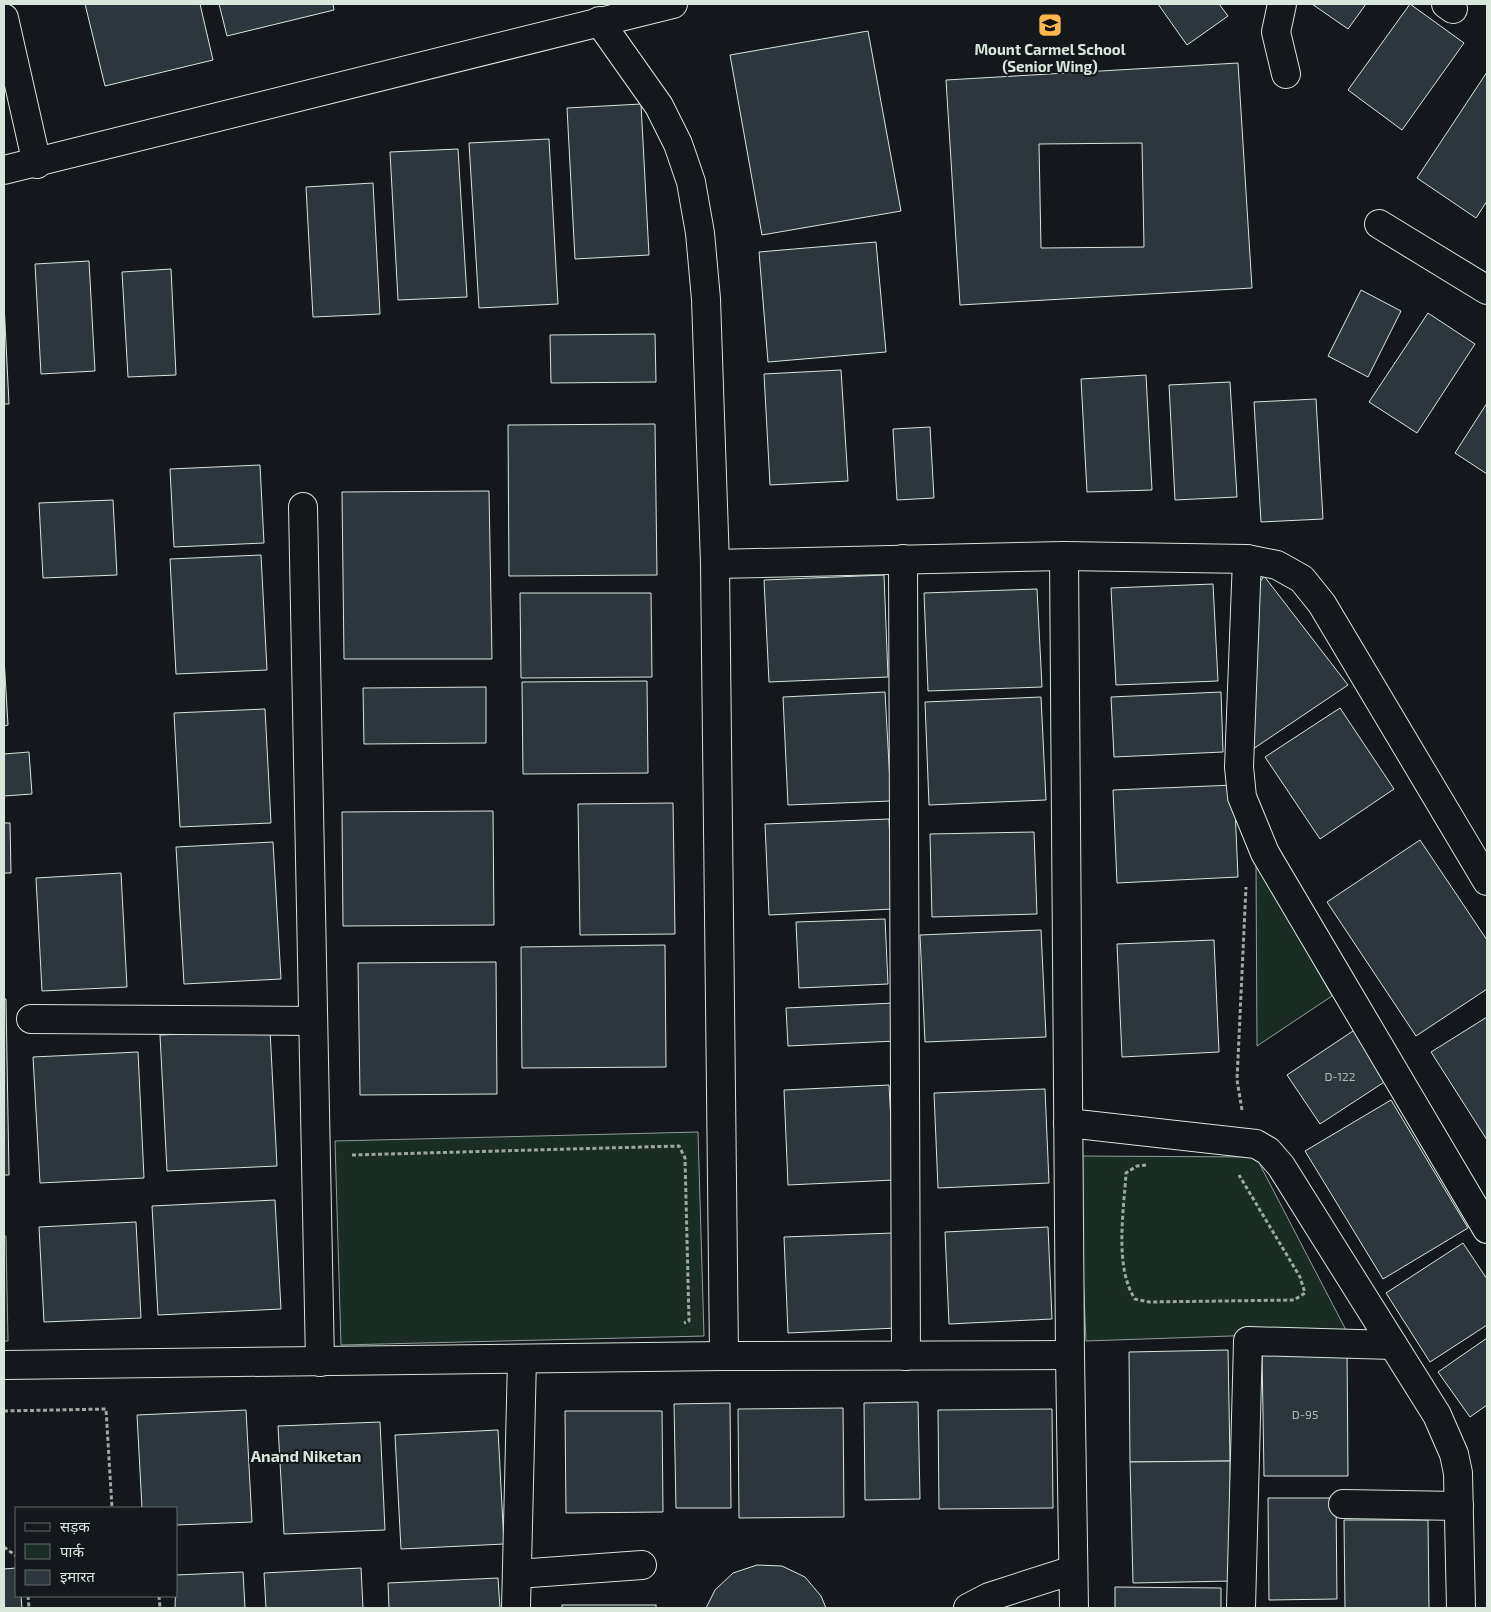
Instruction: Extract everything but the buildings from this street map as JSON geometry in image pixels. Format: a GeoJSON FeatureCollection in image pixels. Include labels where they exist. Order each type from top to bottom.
{"type":"FeatureCollection","features":[{"type":"Feature","properties":{"kind":"street"},"geometry":{"type":"LineString","coordinates":[[4,170],[37,164],[605,29],[673,4]]}},
{"type":"Feature","properties":{"kind":"street"},"geometry":{"type":"LineString","coordinates":[[1282,4],[1276,32],[1286,74]]}},
{"type":"Feature","properties":{"kind":"street"},"geometry":{"type":"LineString","coordinates":[[4,18],[37,164]]}},
{"type":"Feature","properties":{"kind":"street"},"geometry":{"type":"LineString","coordinates":[[605,29],[659,106],[678,144],[691,182],[700,233],[706,299],[715,564],[724,1356]]}},
{"type":"Feature","properties":{"kind":"street"},"geometry":{"type":"LineString","coordinates":[[1379,224],[1487,290]]}},
{"type":"Feature","properties":{"kind":"street"},"geometry":{"type":"LineString","coordinates":[[303,507],[320,1362]]}},
{"type":"Feature","properties":{"kind":"street"},"geometry":{"type":"LineString","coordinates":[[715,564],[1064,556],[1247,559],[1277,565],[1302,579],[1322,604],[1487,881]]}},
{"type":"Feature","properties":{"kind":"street"},"geometry":{"type":"LineString","coordinates":[[1064,556],[1070,1355],[1074,1608]]}},
{"type":"Feature","properties":{"kind":"street"},"geometry":{"type":"LineString","coordinates":[[903,559],[906,1356]]}},
{"type":"Feature","properties":{"kind":"street"},"geometry":{"type":"LineString","coordinates":[[1247,559],[1239,766],[1242,797],[1252,828],[1287,891],[1487,1229]]}},
{"type":"Feature","properties":{"kind":"street"},"geometry":{"type":"LineString","coordinates":[[31,1020],[313,1021]]}},
{"type":"Feature","properties":{"kind":"street"},"geometry":{"type":"LineString","coordinates":[[1068,1123],[1256,1144],[1268,1151],[1281,1166],[1437,1415],[1448,1437],[1458,1473],[1461,1608]]}},
{"type":"Feature","properties":{"kind":"street"},"geometry":{"type":"LineString","coordinates":[[1240,1608],[1248,1341],[1393,1345]]}},
{"type":"Feature","properties":{"kind":"street"},"geometry":{"type":"LineString","coordinates":[[4,1365],[724,1356],[1070,1355]]}},
{"type":"Feature","properties":{"kind":"street"},"geometry":{"type":"LineString","coordinates":[[516,1608],[522,1359]]}},
{"type":"Feature","properties":{"kind":"street"},"geometry":{"type":"LineString","coordinates":[[1343,1504],[1459,1506]]}},
{"type":"Feature","properties":{"kind":"street"},"geometry":{"type":"LineString","coordinates":[[516,1574],[642,1565]]}},
{"type":"Feature","properties":{"kind":"street"},"geometry":{"type":"LineString","coordinates":[[968,1608],[989,1597],[1074,1570]]}},
{"type":"Feature","properties":{"kind":"path"},"geometry":{"type":"LineString","coordinates":[[1154,1165],[1137,1166],[1126,1173],[1123,1247],[1127,1287],[1136,1299],[1149,1302],[1294,1300],[1305,1293],[1300,1276],[1229,1158],[1236,1141],[1237,1080],[1247,880]]}},
{"type":"Feature","properties":{"kind":"path"},"geometry":{"type":"LineString","coordinates":[[352,1155],[679,1146],[685,1158],[689,1301],[689,1321],[682,1323]]}},
{"type":"Feature","properties":{"kind":"path"},"geometry":{"type":"LineString","coordinates":[[4,1411],[106,1409],[112,1507]]}},
{"type":"Feature","properties":{"kind":"path"},"geometry":{"type":"LineString","coordinates":[[4,1547],[15,1555]]}},
{"type":"Feature","properties":{"kind":"green space"},"geometry":{"type":"Polygon","coordinates":[[[1256,861],[1332,996],[1257,1046],[1256,861]]]}},
{"type":"Feature","properties":{"kind":"green space"},"geometry":{"type":"Polygon","coordinates":[[[698,1132],[704,1336],[341,1345],[335,1141],[698,1132]]]}},
{"type":"Feature","properties":{"kind":"green space"},"geometry":{"type":"Polygon","coordinates":[[[1078,1156],[1256,1157],[1347,1332],[1086,1341],[1078,1156]]]}},
{"type":"Feature","properties":{"kind":"green space"},"geometry":{"type":"Polygon","coordinates":[[[4,1236],[6,1236],[8,1341],[4,1341],[4,1236]]]}},
{"type":"Feature","properties":{"kind":"place","name":"Mount Carmel School (Senior Wing)"},"geometry":{"type":"Point","coordinates":[1050,25]}},
{"type":"Feature","properties":{"kind":"district","name":"Anand Niketan"},"geometry":{"type":"Point","coordinates":[306,1455]}}]}
